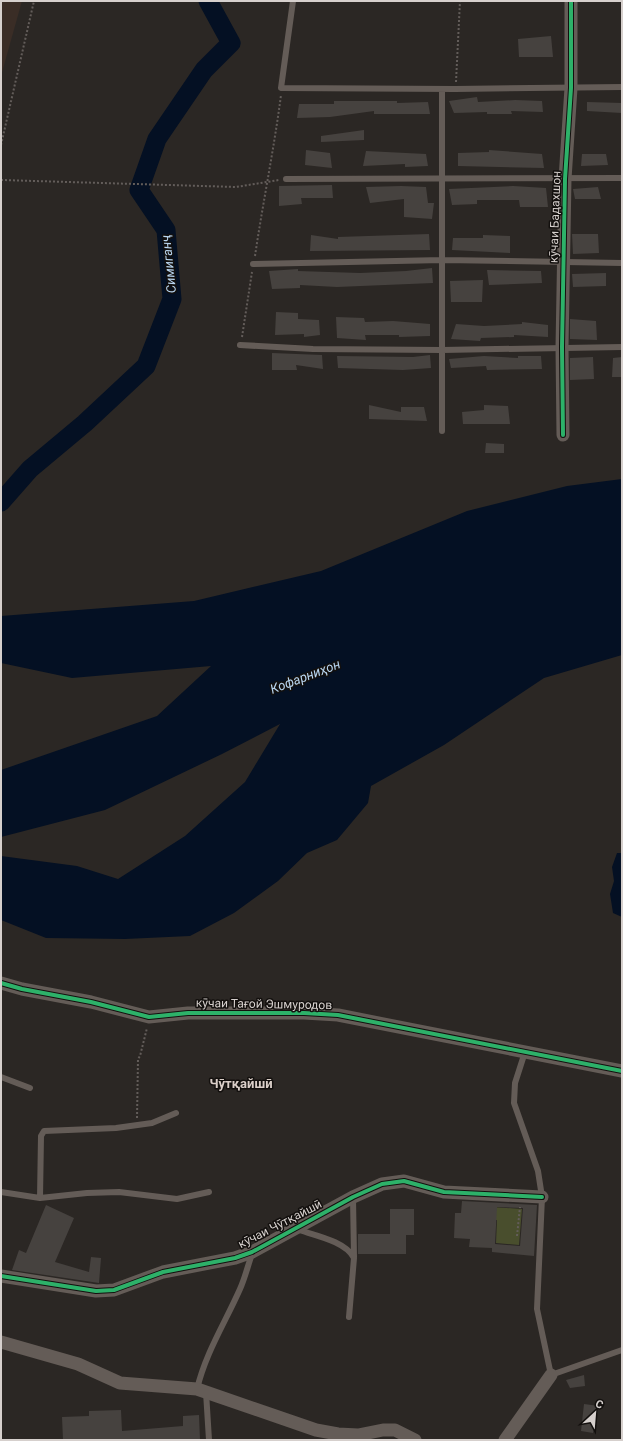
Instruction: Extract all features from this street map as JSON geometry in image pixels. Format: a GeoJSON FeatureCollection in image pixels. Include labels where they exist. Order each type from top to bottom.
{"type":"FeatureCollection","features":[{"type":"Feature","properties":{"kind":"street","name":"кӯчаи Бадахшон"},"geometry":{"type":"LineString","coordinates":[[564,435],[562,347],[563,262],[565,179],[571,88],[571,1]]}},
{"type":"Feature","properties":{"kind":"street","name":"кӯчаи Тағой Эшмуродов"},"geometry":{"type":"LineString","coordinates":[[1,983],[22,989],[91,1002],[149,1017],[188,1014],[323,1013],[346,1016],[622,1071]]}},
{"type":"Feature","properties":{"kind":"street","name":"кӯчаи Чӯтқайшӣ"},"geometry":{"type":"LineString","coordinates":[[1,1276],[96,1291],[114,1290],[163,1272],[235,1258],[252,1252],[352,1197],[382,1184],[404,1181],[444,1192],[542,1197]]}},
{"type":"Feature","properties":{"kind":"street"},"geometry":{"type":"LineString","coordinates":[[1,1342],[78,1364],[120,1382],[202,1390],[316,1430],[338,1434],[358,1435],[383,1430],[395,1430],[415,1440]]}},
{"type":"Feature","properties":{"kind":"street"},"geometry":{"type":"LineString","coordinates":[[505,1440],[551,1375]]}},
{"type":"Feature","properties":{"kind":"lane"},"geometry":{"type":"LineString","coordinates":[[293,1],[281,88],[455,89],[622,87]]}},
{"type":"Feature","properties":{"kind":"lane"},"geometry":{"type":"LineString","coordinates":[[442,89],[442,431]]}},
{"type":"Feature","properties":{"kind":"lane"},"geometry":{"type":"LineString","coordinates":[[286,179],[622,178]]}},
{"type":"Feature","properties":{"kind":"lane"},"geometry":{"type":"LineString","coordinates":[[253,264],[443,260],[622,263]]}},
{"type":"Feature","properties":{"kind":"lane"},"geometry":{"type":"LineString","coordinates":[[240,345],[314,349],[442,350],[622,347]]}},
{"type":"Feature","properties":{"kind":"lane"},"geometry":{"type":"LineString","coordinates":[[525,1052],[515,1083],[514,1103],[538,1171],[542,1197],[537,1309],[551,1375],[622,1350]]}},
{"type":"Feature","properties":{"kind":"lane"},"geometry":{"type":"LineString","coordinates":[[1,1077],[30,1088]]}},
{"type":"Feature","properties":{"kind":"lane"},"geometry":{"type":"LineString","coordinates":[[40,1198],[41,1136],[44,1131],[90,1130],[152,1123],[176,1113]]}},
{"type":"Feature","properties":{"kind":"lane"},"geometry":{"type":"LineString","coordinates":[[1,1192],[40,1198],[88,1193],[119,1192],[177,1199],[209,1192]]}},
{"type":"Feature","properties":{"kind":"lane"},"geometry":{"type":"LineString","coordinates":[[349,1317],[354,1258],[352,1197]]}},
{"type":"Feature","properties":{"kind":"lane"},"geometry":{"type":"LineString","coordinates":[[296,1229],[343,1245],[349,1250],[354,1258]]}},
{"type":"Feature","properties":{"kind":"lane"},"geometry":{"type":"LineString","coordinates":[[209,1440],[202,1390],[202,1367],[216,1335],[240,1288],[252,1252]]}},
{"type":"Feature","properties":{"kind":"path"},"geometry":{"type":"LineString","coordinates":[[1,145],[34,1]]}},
{"type":"Feature","properties":{"kind":"path"},"geometry":{"type":"LineString","coordinates":[[455,89],[460,1]]}},
{"type":"Feature","properties":{"kind":"path"},"geometry":{"type":"LineString","coordinates":[[240,345],[266,182],[273,154],[281,88]]}},
{"type":"Feature","properties":{"kind":"path"},"geometry":{"type":"LineString","coordinates":[[1,180],[236,187],[286,179]]}},
{"type":"Feature","properties":{"kind":"path"},"geometry":{"type":"LineString","coordinates":[[137,1125],[138,1059],[149,1017]]}},
{"type":"Feature","properties":{"kind":"path"},"geometry":{"type":"LineString","coordinates":[[518,1236],[521,1196]]}},
{"type":"Feature","properties":{"kind":"shaded area"},"geometry":{"type":"Polygon","coordinates":[[[1,1],[22,1],[1,76],[1,1]]]}},
{"type":"Feature","properties":{"kind":"green space"},"geometry":{"type":"Polygon","coordinates":[[[491,1207],[522,1209],[519,1245],[496,1243],[497,1220],[490,1220],[491,1207]]]}},
{"type":"Feature","properties":{"kind":"water","name":"Кофарниҳон"},"geometry":{"type":"Polygon","coordinates":[[[622,479],[622,655],[544,678],[444,745],[371,786],[368,803],[337,840],[307,853],[278,881],[234,913],[190,936],[125,939],[46,938],[1,920],[1,856],[77,866],[118,879],[185,836],[245,782],[280,724],[222,754],[105,810],[1,837],[1,770],[157,716],[211,666],[72,678],[1,663],[1,616],[194,601],[321,571],[467,511],[567,486],[622,479]]]}},
{"type":"Feature","properties":{"kind":"water"},"geometry":{"type":"Polygon","coordinates":[[[617,853],[622,853],[622,917],[613,913],[610,894],[614,881],[612,867],[617,853]]]}},
{"type":"Feature","properties":{"kind":"building"},"geometry":{"type":"Polygon","coordinates":[[[551,36],[553,57],[519,57],[518,39],[551,36]]]}},
{"type":"Feature","properties":{"kind":"building"},"geometry":{"type":"Polygon","coordinates":[[[477,97],[478,102],[515,100],[542,101],[543,112],[511,111],[512,114],[487,114],[487,112],[454,113],[449,101],[477,97]]]}},
{"type":"Feature","properties":{"kind":"building"},"geometry":{"type":"Polygon","coordinates":[[[334,101],[397,101],[397,103],[428,102],[430,114],[374,114],[374,111],[330,117],[297,118],[299,104],[334,104],[334,101]]]}},
{"type":"Feature","properties":{"kind":"building"},"geometry":{"type":"Polygon","coordinates":[[[587,102],[622,103],[622,113],[587,111],[587,102]]]}},
{"type":"Feature","properties":{"kind":"building"},"geometry":{"type":"Polygon","coordinates":[[[364,130],[364,140],[321,142],[321,136],[364,130]]]}},
{"type":"Feature","properties":{"kind":"building"},"geometry":{"type":"Polygon","coordinates":[[[306,150],[330,153],[332,168],[305,165],[306,150]]]}},
{"type":"Feature","properties":{"kind":"building"},"geometry":{"type":"Polygon","coordinates":[[[489,150],[542,154],[544,168],[458,166],[458,153],[489,152],[489,150]]]}},
{"type":"Feature","properties":{"kind":"building"},"geometry":{"type":"Polygon","coordinates":[[[366,151],[426,154],[428,166],[405,167],[405,164],[363,166],[366,151]]]}},
{"type":"Feature","properties":{"kind":"building"},"geometry":{"type":"Polygon","coordinates":[[[582,154],[606,154],[608,165],[581,166],[582,154]]]}},
{"type":"Feature","properties":{"kind":"building"},"geometry":{"type":"Polygon","coordinates":[[[332,185],[333,198],[301,198],[302,204],[279,206],[279,186],[332,185]]]}},
{"type":"Feature","properties":{"kind":"building"},"geometry":{"type":"Polygon","coordinates":[[[513,186],[546,188],[548,207],[520,207],[519,200],[477,200],[477,204],[452,205],[449,189],[513,186]]]}},
{"type":"Feature","properties":{"kind":"building"},"geometry":{"type":"Polygon","coordinates":[[[366,187],[426,187],[428,203],[434,203],[432,219],[404,217],[404,199],[370,203],[366,187]]]}},
{"type":"Feature","properties":{"kind":"building"},"geometry":{"type":"Polygon","coordinates":[[[598,187],[601,199],[575,199],[573,189],[598,187]]]}},
{"type":"Feature","properties":{"kind":"building"},"geometry":{"type":"Polygon","coordinates":[[[429,234],[430,250],[310,251],[311,235],[338,239],[338,237],[429,234]]]}},
{"type":"Feature","properties":{"kind":"building"},"geometry":{"type":"Polygon","coordinates":[[[572,234],[598,234],[599,253],[573,254],[572,234]]]}},
{"type":"Feature","properties":{"kind":"building"},"geometry":{"type":"Polygon","coordinates":[[[483,235],[510,236],[510,253],[452,250],[453,238],[483,238],[483,235]]]}},
{"type":"Feature","properties":{"kind":"building"},"geometry":{"type":"Polygon","coordinates":[[[432,268],[433,283],[337,287],[300,285],[300,288],[272,289],[269,271],[298,269],[298,271],[360,273],[432,268]]]}},
{"type":"Feature","properties":{"kind":"building"},"geometry":{"type":"Polygon","coordinates":[[[487,270],[541,271],[542,283],[489,285],[487,270]]]}},
{"type":"Feature","properties":{"kind":"building"},"geometry":{"type":"Polygon","coordinates":[[[606,273],[606,286],[573,287],[572,274],[606,273]]]}},
{"type":"Feature","properties":{"kind":"building"},"geometry":{"type":"Polygon","coordinates":[[[483,280],[482,302],[451,302],[450,281],[483,280]]]}},
{"type":"Feature","properties":{"kind":"building"},"geometry":{"type":"Polygon","coordinates":[[[276,312],[298,313],[298,319],[319,320],[320,335],[304,337],[304,334],[275,335],[276,312]]]}},
{"type":"Feature","properties":{"kind":"building"},"geometry":{"type":"Polygon","coordinates":[[[336,317],[364,318],[365,322],[393,321],[430,324],[430,336],[399,337],[399,335],[365,335],[366,340],[337,338],[336,317]]]}},
{"type":"Feature","properties":{"kind":"building"},"geometry":{"type":"Polygon","coordinates":[[[570,319],[596,321],[597,340],[570,339],[570,319]]]}},
{"type":"Feature","properties":{"kind":"building"},"geometry":{"type":"Polygon","coordinates":[[[522,322],[548,325],[548,337],[514,335],[514,337],[481,338],[480,341],[451,339],[456,324],[484,326],[522,324],[522,322]]]}},
{"type":"Feature","properties":{"kind":"building"},"geometry":{"type":"Polygon","coordinates":[[[272,353],[322,355],[323,369],[296,365],[297,370],[272,370],[272,353]]]}},
{"type":"Feature","properties":{"kind":"building"},"geometry":{"type":"Polygon","coordinates":[[[430,355],[431,368],[403,370],[338,368],[337,356],[413,357],[430,355]]]}},
{"type":"Feature","properties":{"kind":"building"},"geometry":{"type":"Polygon","coordinates":[[[484,356],[518,358],[518,356],[541,356],[542,369],[487,370],[486,366],[451,368],[449,359],[484,356]]]}},
{"type":"Feature","properties":{"kind":"building"},"geometry":{"type":"Polygon","coordinates":[[[593,357],[594,379],[570,380],[570,358],[593,357]]]}},
{"type":"Feature","properties":{"kind":"building"},"geometry":{"type":"Polygon","coordinates":[[[622,357],[622,377],[612,377],[613,358],[622,357]]]}},
{"type":"Feature","properties":{"kind":"building"},"geometry":{"type":"Polygon","coordinates":[[[369,405],[401,412],[401,407],[424,407],[427,421],[369,419],[369,405]]]}},
{"type":"Feature","properties":{"kind":"building"},"geometry":{"type":"Polygon","coordinates":[[[484,405],[508,406],[510,424],[463,424],[462,412],[484,410],[484,405]]]}},
{"type":"Feature","properties":{"kind":"building"},"geometry":{"type":"Polygon","coordinates":[[[486,443],[504,444],[504,453],[485,453],[486,443]]]}},
{"type":"Feature","properties":{"kind":"building"},"geometry":{"type":"Polygon","coordinates":[[[462,1201],[537,1205],[534,1256],[492,1252],[492,1248],[469,1247],[470,1239],[454,1238],[455,1213],[461,1213],[462,1201]],[[497,1207],[495,1244],[520,1246],[523,1208],[497,1207]]]}},
{"type":"Feature","properties":{"kind":"building"},"geometry":{"type":"Polygon","coordinates":[[[46,1205],[74,1218],[55,1262],[89,1272],[91,1257],[101,1258],[99,1283],[12,1270],[19,1250],[26,1253],[46,1205]]]}},
{"type":"Feature","properties":{"kind":"building"},"geometry":{"type":"Polygon","coordinates":[[[390,1209],[414,1209],[414,1235],[406,1235],[406,1254],[358,1254],[358,1234],[390,1234],[390,1209]]]}},
{"type":"Feature","properties":{"kind":"building"},"geometry":{"type":"Polygon","coordinates":[[[584,1375],[585,1386],[570,1388],[566,1380],[584,1375]]]}},
{"type":"Feature","properties":{"kind":"building"},"geometry":{"type":"Polygon","coordinates":[[[584,1404],[599,1406],[593,1433],[581,1431],[584,1404]]]}},
{"type":"Feature","properties":{"kind":"building"},"geometry":{"type":"Polygon","coordinates":[[[121,1410],[122,1431],[183,1426],[183,1416],[199,1415],[200,1440],[63,1440],[62,1417],[89,1416],[89,1411],[121,1410]]]}},
{"type":"Feature","properties":{"kind":"waterway","name":"Симиганҷ"},"geometry":{"type":"LineString","coordinates":[[1,502],[30,469],[85,423],[146,366],[172,299],[166,230],[139,190],[157,139],[204,70],[231,43],[208,1]]}},
{"type":"Feature","properties":{"kind":"cycle path"},"geometry":{"type":"LineString","coordinates":[[563,435],[562,347],[565,179],[571,88],[571,1]]}},
{"type":"Feature","properties":{"kind":"cycle path"},"geometry":{"type":"LineString","coordinates":[[1,983],[22,989],[91,1002],[149,1017],[188,1013],[304,1013],[338,1015],[622,1071]]}},
{"type":"Feature","properties":{"kind":"cycle path"},"geometry":{"type":"LineString","coordinates":[[1,1276],[96,1291],[114,1290],[163,1272],[235,1258],[252,1252],[353,1197],[382,1184],[404,1181],[444,1192],[542,1197]]}},
{"type":"Feature","properties":{"kind":"district","name":"Чӯтқайшӣ"},"geometry":{"type":"Point","coordinates":[241,1083]}}]}
